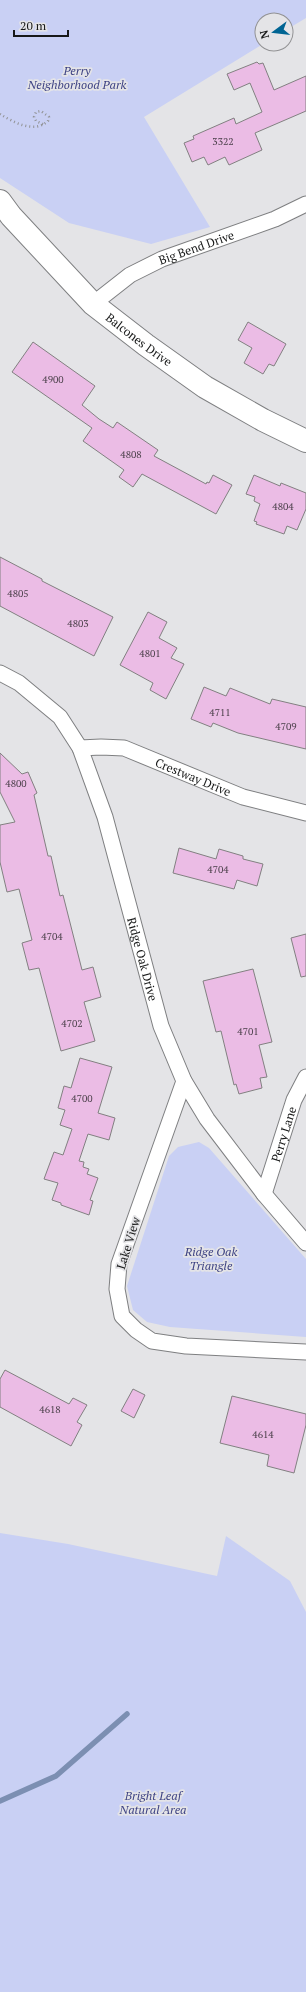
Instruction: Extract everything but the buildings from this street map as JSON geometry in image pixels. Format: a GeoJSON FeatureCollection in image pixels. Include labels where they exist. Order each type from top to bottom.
{"type":"FeatureCollection","features":[{"type":"Feature","properties":{"kind":"street","name":"Balcones Drive"},"geometry":{"type":"LineString","coordinates":[[0,201],[11,216],[93,304],[146,345],[205,387],[263,420],[306,441]]}},
{"type":"Feature","properties":{"kind":"street","name":"Big Bend Drive"},"geometry":{"type":"LineString","coordinates":[[93,304],[130,275],[162,259],[275,219],[306,204]]}},
{"type":"Feature","properties":{"kind":"street","name":"Ridge Oak Drive"},"geometry":{"type":"LineString","coordinates":[[0,672],[19,683],[60,717],[80,748],[105,817],[161,1026],[184,1081],[207,1119],[264,1194],[306,1243]]}},
{"type":"Feature","properties":{"kind":"street","name":"Crestway Drive"},"geometry":{"type":"LineString","coordinates":[[80,748],[124,748],[243,797],[306,812]]}},
{"type":"Feature","properties":{"kind":"street","name":"Perry Lane"},"geometry":{"type":"LineString","coordinates":[[264,1194],[289,1114],[306,1076]]}},
{"type":"Feature","properties":{"kind":"street","name":"Lake View"},"geometry":{"type":"LineString","coordinates":[[184,1081],[119,1264],[117,1289],[122,1316],[136,1330],[152,1341],[186,1346],[306,1352]]}},
{"type":"Feature","properties":{"kind":"path"},"geometry":{"type":"LineString","coordinates":[[0,114],[16,123],[40,127],[44,125],[48,121],[48,116],[41,110],[36,112],[34,117],[36,121],[44,125]]}},
{"type":"Feature","properties":{"kind":"green space","name":"Perry Neighborhood Park"},"geometry":{"type":"Polygon","coordinates":[[[0,0],[306,0],[306,18],[294,25],[294,12],[254,12],[254,50],[144,117],[210,227],[151,244],[69,223],[0,178],[0,0]]]}},
{"type":"Feature","properties":{"kind":"green space","name":"Ridge Oak Triangle"},"geometry":{"type":"Polygon","coordinates":[[[199,1142],[209,1148],[306,1259],[306,1337],[170,1327],[147,1322],[133,1310],[127,1286],[169,1156],[178,1147],[199,1142]]]}},
{"type":"Feature","properties":{"kind":"green space","name":"Bright Leaf Natural Area"},"geometry":{"type":"Polygon","coordinates":[[[0,1533],[68,1544],[217,1576],[226,1536],[290,1581],[306,1612],[306,1992],[0,1992],[0,1533]]]}},
{"type":"Feature","properties":{"kind":"waterway"},"geometry":{"type":"LineString","coordinates":[[0,1801],[56,1776],[127,1714]]}}]}
